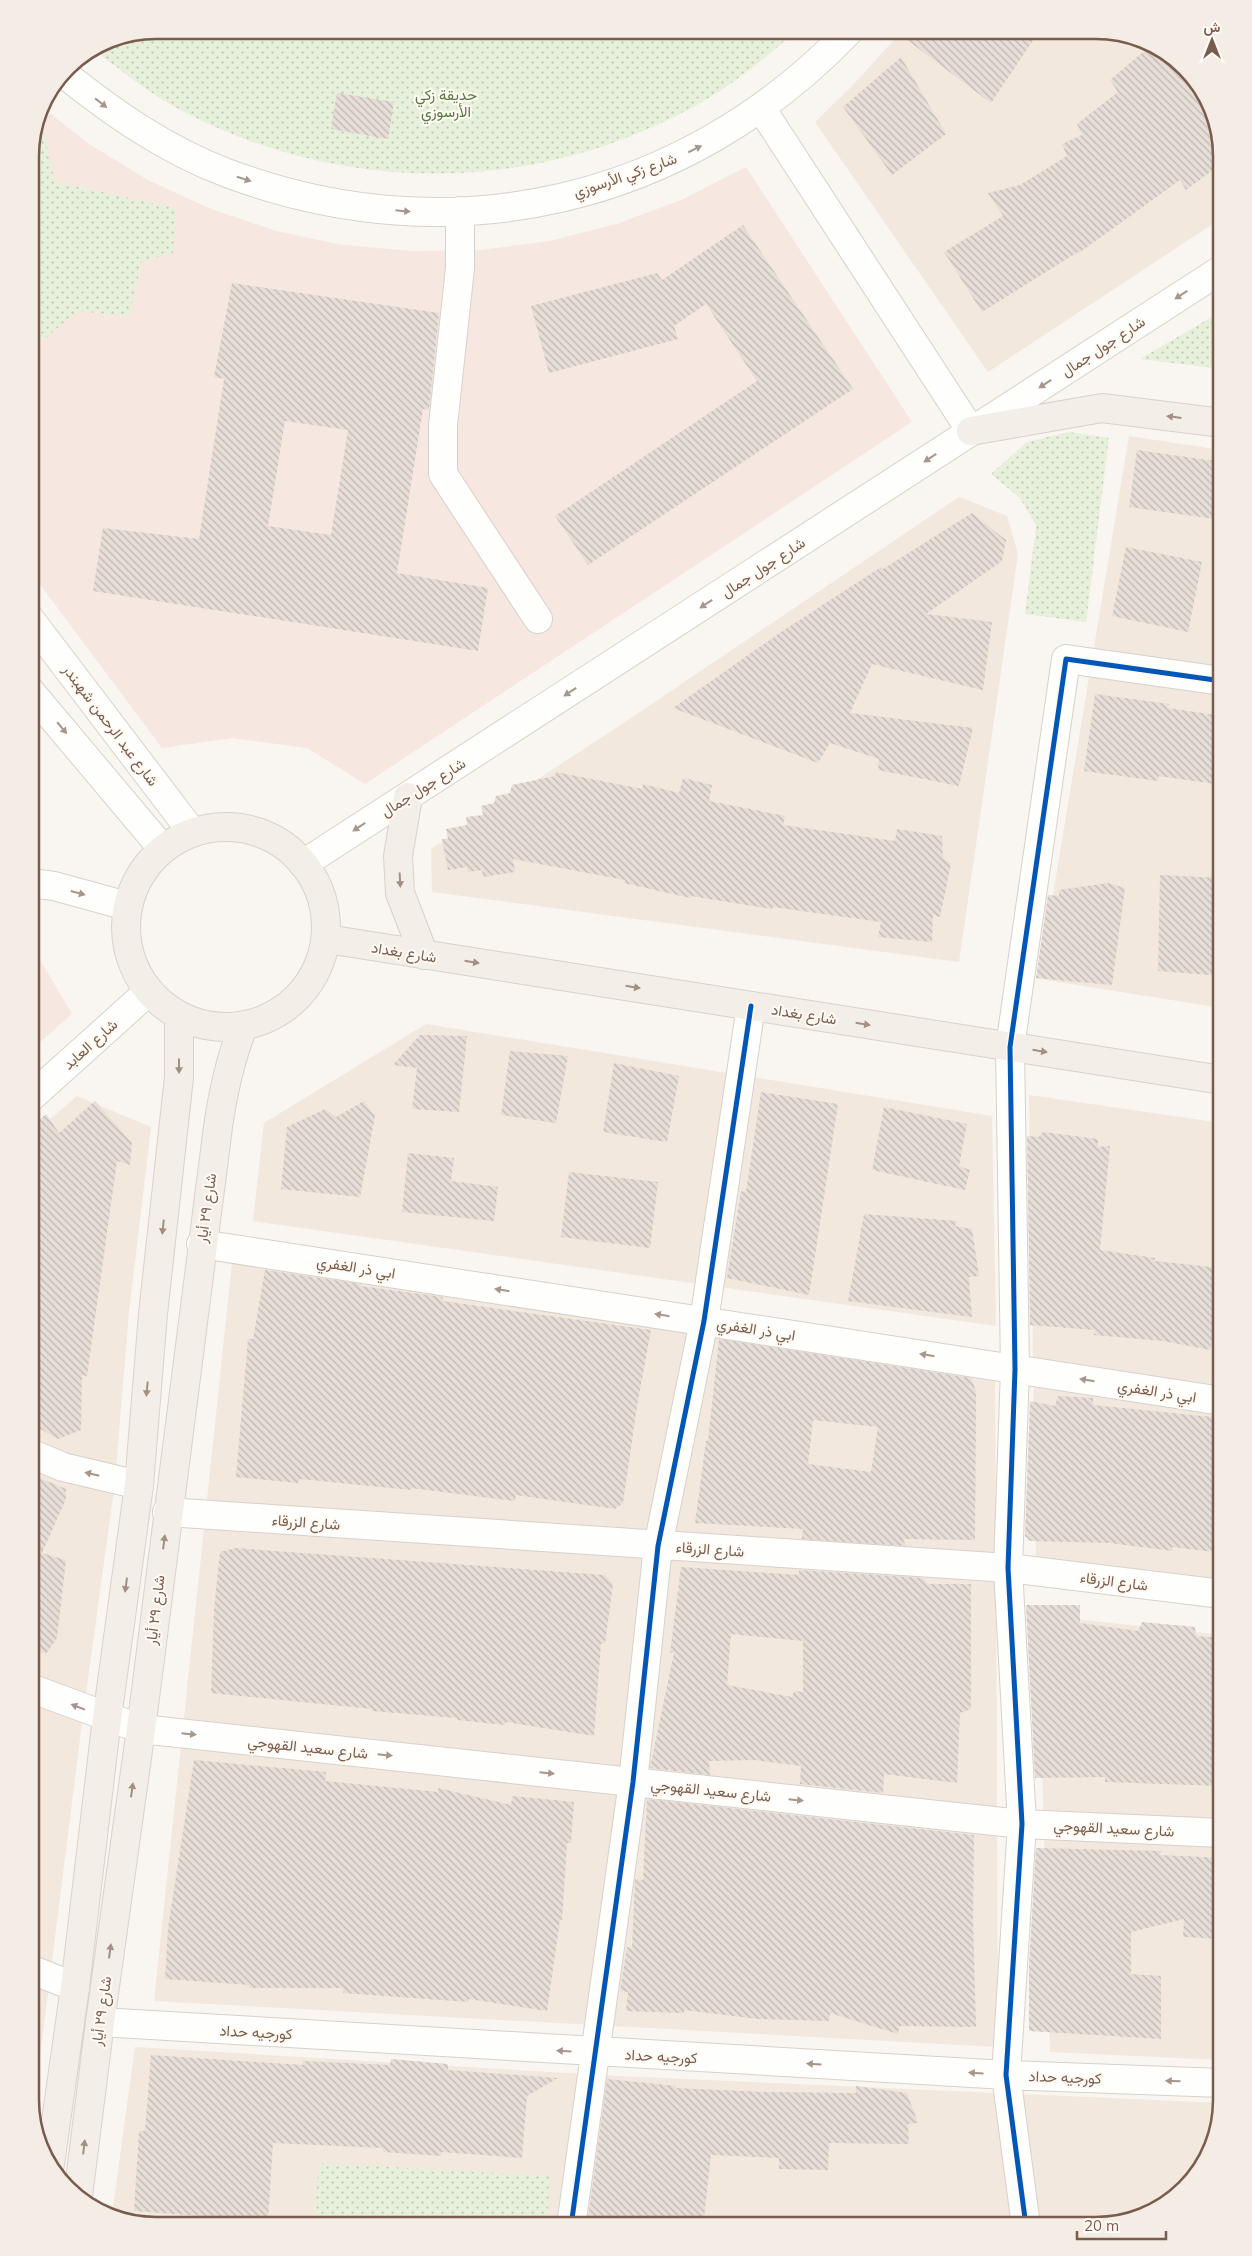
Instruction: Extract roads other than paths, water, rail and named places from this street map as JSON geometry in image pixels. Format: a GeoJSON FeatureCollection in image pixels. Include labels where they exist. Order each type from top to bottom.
{"type":"FeatureCollection","features":[{"type":"Feature","properties":{"kind":"main road"},"geometry":{"type":"LineString","coordinates":[[971,432],[1102,408],[1213,422]]}},
{"type":"Feature","properties":{"kind":"main road"},"geometry":{"type":"LineString","coordinates":[[408,798],[398,856],[400,893],[424,955]]}},
{"type":"Feature","properties":{"kind":"main road"},"geometry":{"type":"LineString","coordinates":[[226,826],[259,832],[289,848],[312,874],[325,905],[327,939],[318,970],[299,997],[273,1016],[243,1027],[210,1027],[179,1017],[153,997],[135,971],[126,940],[127,906],[140,874],[162,848],[192,832],[226,826]]}},
{"type":"Feature","properties":{"kind":"main road","name":"شارع بغداد"},"geometry":{"type":"LineString","coordinates":[[327,939],[1213,1079]]}},
{"type":"Feature","properties":{"kind":"main road","name":"شارع ٢٩ أيار"},"geometry":{"type":"LineString","coordinates":[[52,2153],[75,1987],[107,1718],[139,1485],[153,1314],[179,1077],[179,1017]]}},
{"type":"Feature","properties":{"kind":"main road","name":"شارع ٢٩ أيار"},"geometry":{"type":"LineString","coordinates":[[79,2188],[225,1080],[232,1053],[243,1027]]}},
{"type":"Feature","properties":{"kind":"street","name":"شارع زكي الأرسوزي"},"geometry":{"type":"LineString","coordinates":[[69,78],[112,112],[167,145],[225,172],[286,193],[349,206],[414,212],[460,211],[542,202],[604,186],[665,164],[700,147],[776,98],[824,57],[841,39]]}},
{"type":"Feature","properties":{"kind":"street"},"geometry":{"type":"LineString","coordinates":[[761,108],[971,432]]}},
{"type":"Feature","properties":{"kind":"street"},"geometry":{"type":"LineString","coordinates":[[460,211],[460,268],[443,425],[443,474],[538,619]]}},
{"type":"Feature","properties":{"kind":"street","name":"شارع جول جمال"},"geometry":{"type":"LineString","coordinates":[[303,864],[408,798],[1213,274]]}},
{"type":"Feature","properties":{"kind":"street","name":"شارع عبد الرحمن شهبندر"},"geometry":{"type":"LineString","coordinates":[[39,631],[192,832]]}},
{"type":"Feature","properties":{"kind":"street"},"geometry":{"type":"LineString","coordinates":[[1025,2217],[1006,2075],[1022,1824],[1008,1568],[1015,1369],[1010,1047],[1066,659],[1213,680]]}},
{"type":"Feature","properties":{"kind":"street"},"geometry":{"type":"LineString","coordinates":[[39,702],[162,848]]}},
{"type":"Feature","properties":{"kind":"street"},"geometry":{"type":"LineString","coordinates":[[39,884],[54,886],[127,906]]}},
{"type":"Feature","properties":{"kind":"street","name":"شارع العابد"},"geometry":{"type":"LineString","coordinates":[[39,1090],[149,991]]}},
{"type":"Feature","properties":{"kind":"street"},"geometry":{"type":"LineString","coordinates":[[572,2217],[633,1782],[658,1546],[704,1321],[751,1006]]}},
{"type":"Feature","properties":{"kind":"street","name":"ابي ذر الغفري"},"geometry":{"type":"LineString","coordinates":[[202,1244],[1213,1400]]}},
{"type":"Feature","properties":{"kind":"street"},"geometry":{"type":"LineString","coordinates":[[39,1457],[63,1467],[139,1485]]}},
{"type":"Feature","properties":{"kind":"street","name":"شارع الزرقاء"},"geometry":{"type":"LineString","coordinates":[[167,1512],[1008,1568],[1213,1593]]}},
{"type":"Feature","properties":{"kind":"street","name":"شارع سعيد القهوجي"},"geometry":{"type":"LineString","coordinates":[[39,1692],[141,1729],[1022,1824],[1213,1834]]}},
{"type":"Feature","properties":{"kind":"street"},"geometry":{"type":"LineString","coordinates":[[39,1973],[75,1987]]}},
{"type":"Feature","properties":{"kind":"street","name":"كورجيه حداد"},"geometry":{"type":"LineString","coordinates":[[100,2022],[1006,2075],[1213,2083]]}},
{"type":"Feature","properties":{"kind":"park label","name":"حديقة زكي الأرسوزي"},"geometry":{"type":"Point","coordinates":[446,102]}}]}
